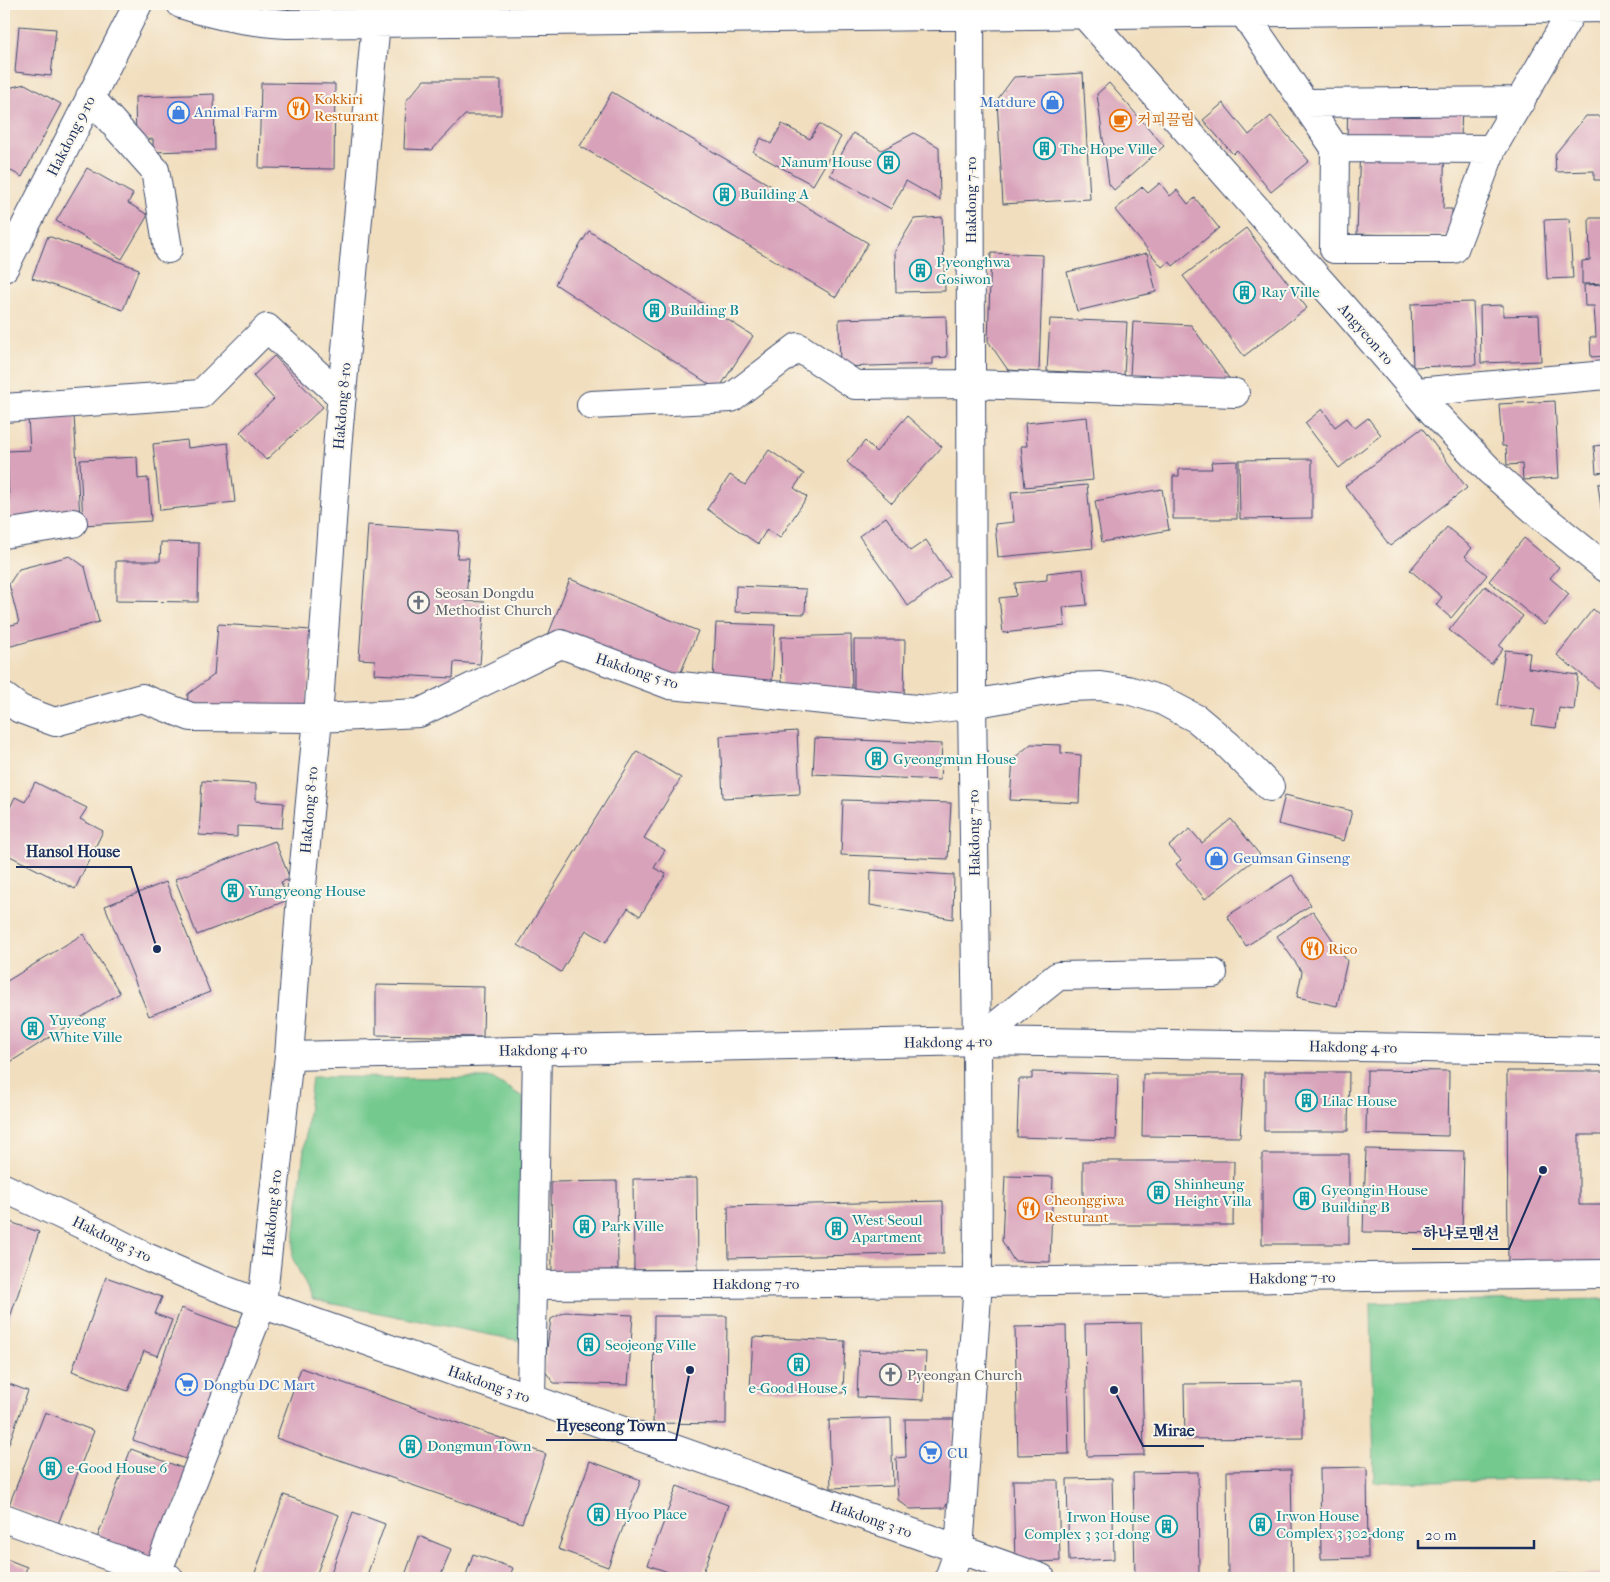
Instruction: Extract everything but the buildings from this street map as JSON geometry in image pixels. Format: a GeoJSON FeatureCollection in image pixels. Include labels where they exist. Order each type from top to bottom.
{"type":"FeatureCollection","features":[{"type":"Feature","properties":{"kind":"street","name":"Hakdong 9-ro"},"geometry":{"type":"LineString","coordinates":[[4,268],[138,4]]}},
{"type":"Feature","properties":{"kind":"street"},"geometry":{"type":"LineString","coordinates":[[181,4],[225,17],[287,24],[970,10],[1084,14],[1606,8]]}},
{"type":"Feature","properties":{"kind":"street"},"geometry":{"type":"LineString","coordinates":[[1243,12],[1335,148],[1334,249],[1454,249],[1492,150],[1574,8]]}},
{"type":"Feature","properties":{"kind":"street","name":"Hakdong 7-ro"},"geometry":{"type":"LineString","coordinates":[[949,1578],[959,1550],[978,1282],[977,1040],[972,704],[970,10]]}},
{"type":"Feature","properties":{"kind":"street","name":"Angyeon-ro"},"geometry":{"type":"LineString","coordinates":[[1084,14],[1336,299],[1433,412],[1490,470],[1539,514],[1606,568]]}},
{"type":"Feature","properties":{"kind":"street","name":"Hakdong 8-ro"},"geometry":{"type":"LineString","coordinates":[[160,1577],[262,1304],[289,1056],[301,896],[318,718],[342,397],[376,22]]}},
{"type":"Feature","properties":{"kind":"street"},"geometry":{"type":"LineString","coordinates":[[90,97],[154,170],[168,249]]}},
{"type":"Feature","properties":{"kind":"street"},"geometry":{"type":"LineString","coordinates":[[1305,103],[1521,101]]}},
{"type":"Feature","properties":{"kind":"street"},"geometry":{"type":"LineString","coordinates":[[1335,148],[1492,150]]}},
{"type":"Feature","properties":{"kind":"street"},"geometry":{"type":"LineString","coordinates":[[4,408],[201,394],[267,328],[342,397]]}},
{"type":"Feature","properties":{"kind":"street"},"geometry":{"type":"LineString","coordinates":[[591,405],[732,398],[798,347],[855,385],[972,384],[1236,393]]}},
{"type":"Feature","properties":{"kind":"street"},"geometry":{"type":"LineString","coordinates":[[1417,392],[1606,375]]}},
{"type":"Feature","properties":{"kind":"street"},"geometry":{"type":"LineString","coordinates":[[4,534],[73,523]]}},
{"type":"Feature","properties":{"kind":"street","name":"Hakdong 5-ro"},"geometry":{"type":"LineString","coordinates":[[6,704],[55,722],[142,698],[191,717],[318,718],[419,713],[561,644],[670,685],[927,710],[1069,687],[1100,686],[1128,690],[1145,694],[1179,709],[1203,723],[1238,754],[1270,787]]}},
{"type":"Feature","properties":{"kind":"street"},"geometry":{"type":"LineString","coordinates":[[977,1040],[1058,976],[1214,973]]}},
{"type":"Feature","properties":{"kind":"street","name":"Hakdong 4-ro"},"geometry":{"type":"LineString","coordinates":[[289,1056],[977,1040],[1606,1052]]}},
{"type":"Feature","properties":{"kind":"street"},"geometry":{"type":"LineString","coordinates":[[531,1399],[537,1050]]}},
{"type":"Feature","properties":{"kind":"street","name":"Hakdong 3-ro"},"geometry":{"type":"LineString","coordinates":[[4,1188],[144,1256],[262,1304],[1041,1578]]}},
{"type":"Feature","properties":{"kind":"street","name":"Hakdong 7-ro"},"geometry":{"type":"LineString","coordinates":[[534,1285],[978,1282],[1606,1274]]}},
{"type":"Feature","properties":{"kind":"street"},"geometry":{"type":"LineString","coordinates":[[4,1518],[160,1577]]}},
{"type":"Feature","properties":{"kind":"green space"},"geometry":{"type":"Polygon","coordinates":[[[312,1077],[492,1078],[523,1097],[526,1342],[313,1300],[292,1257],[312,1077]]]}},
{"type":"Feature","properties":{"kind":"green space"},"geometry":{"type":"Polygon","coordinates":[[[1606,1299],[1606,1478],[1374,1482],[1371,1303],[1606,1299]]]}},
{"type":"Feature","properties":{"kind":"place","name":"Matdure"},"geometry":{"type":"Point","coordinates":[1052,102]}},
{"type":"Feature","properties":{"kind":"place","name":"Kokkiri Resturant"},"geometry":{"type":"Point","coordinates":[298,108]}},
{"type":"Feature","properties":{"kind":"place","name":"Animal Farm"},"geometry":{"type":"Point","coordinates":[178,112]}},
{"type":"Feature","properties":{"kind":"place","name":"커피끌림"},"geometry":{"type":"Point","coordinates":[1121,120]}},
{"type":"Feature","properties":{"kind":"place","name":"The Hope Ville"},"geometry":{"type":"Point","coordinates":[1044,149]}},
{"type":"Feature","properties":{"kind":"place","name":"Nanum House"},"geometry":{"type":"Point","coordinates":[888,162]}},
{"type":"Feature","properties":{"kind":"place","name":"Building A"},"geometry":{"type":"Point","coordinates":[724,194]}},
{"type":"Feature","properties":{"kind":"place","name":"Pyeonghwa Gosiwon"},"geometry":{"type":"Point","coordinates":[920,271]}},
{"type":"Feature","properties":{"kind":"place","name":"Ray Ville"},"geometry":{"type":"Point","coordinates":[1245,292]}},
{"type":"Feature","properties":{"kind":"place","name":"Building B"},"geometry":{"type":"Point","coordinates":[654,310]}},
{"type":"Feature","properties":{"kind":"place","name":"Seosan Dongdu Methodist Church"},"geometry":{"type":"Point","coordinates":[419,602]}},
{"type":"Feature","properties":{"kind":"place","name":"Gyeongmun House"},"geometry":{"type":"Point","coordinates":[877,759]}},
{"type":"Feature","properties":{"kind":"place","name":"Geumsan Ginseng"},"geometry":{"type":"Point","coordinates":[1217,858]}},
{"type":"Feature","properties":{"kind":"place","name":"Yungyeong House"},"geometry":{"type":"Point","coordinates":[232,891]}},
{"type":"Feature","properties":{"kind":"place","name":"Hansol House"},"geometry":{"type":"Point","coordinates":[157,949]}},
{"type":"Feature","properties":{"kind":"place","name":"Rico"},"geometry":{"type":"Point","coordinates":[1312,949]}},
{"type":"Feature","properties":{"kind":"place","name":"Yuyeong White Ville"},"geometry":{"type":"Point","coordinates":[33,1029]}},
{"type":"Feature","properties":{"kind":"place","name":"Lilac House"},"geometry":{"type":"Point","coordinates":[1306,1101]}},
{"type":"Feature","properties":{"kind":"place","name":"하나로맨션"},"geometry":{"type":"Point","coordinates":[1543,1170]}},
{"type":"Feature","properties":{"kind":"place","name":"Shinheung Height Villa"},"geometry":{"type":"Point","coordinates":[1158,1193]}},
{"type":"Feature","properties":{"kind":"place","name":"Gyeongin House Building B"},"geometry":{"type":"Point","coordinates":[1305,1199]}},
{"type":"Feature","properties":{"kind":"place","name":"Cheonggiwa Resturant"},"geometry":{"type":"Point","coordinates":[1028,1209]}},
{"type":"Feature","properties":{"kind":"place","name":"Park Ville"},"geometry":{"type":"Point","coordinates":[585,1226]}},
{"type":"Feature","properties":{"kind":"place","name":"West Seoul Apartment"},"geometry":{"type":"Point","coordinates":[836,1229]}},
{"type":"Feature","properties":{"kind":"place","name":"Seojeong Ville"},"geometry":{"type":"Point","coordinates":[589,1345]}},
{"type":"Feature","properties":{"kind":"place","name":"e-Good House 5"},"geometry":{"type":"Point","coordinates":[798,1365]}},
{"type":"Feature","properties":{"kind":"place","name":"Hyeseong Town"},"geometry":{"type":"Point","coordinates":[690,1370]}},
{"type":"Feature","properties":{"kind":"place","name":"Pyeongan Church"},"geometry":{"type":"Point","coordinates":[891,1375]}},
{"type":"Feature","properties":{"kind":"place","name":"Dongbu DC Mart"},"geometry":{"type":"Point","coordinates":[187,1385]}},
{"type":"Feature","properties":{"kind":"place","name":"Mirae"},"geometry":{"type":"Point","coordinates":[1114,1390]}},
{"type":"Feature","properties":{"kind":"place","name":"Dongmun Town"},"geometry":{"type":"Point","coordinates":[411,1446]}},
{"type":"Feature","properties":{"kind":"place","name":"CU"},"geometry":{"type":"Point","coordinates":[931,1453]}},
{"type":"Feature","properties":{"kind":"place","name":"e-Good House 6"},"geometry":{"type":"Point","coordinates":[51,1468]}},
{"type":"Feature","properties":{"kind":"place","name":"Hyoo Place"},"geometry":{"type":"Point","coordinates":[599,1514]}},
{"type":"Feature","properties":{"kind":"place","name":"Irwon House Complex 3 302-dong"},"geometry":{"type":"Point","coordinates":[1260,1525]}},
{"type":"Feature","properties":{"kind":"place","name":"Irwon House Complex 3 301-dong"},"geometry":{"type":"Point","coordinates":[1166,1526]}}]}
